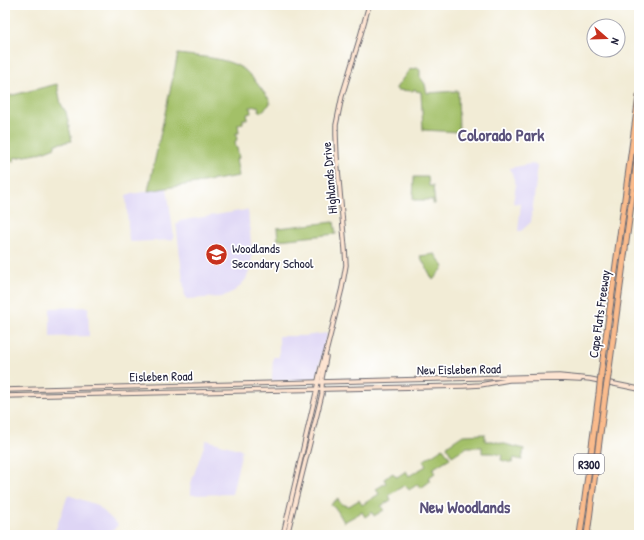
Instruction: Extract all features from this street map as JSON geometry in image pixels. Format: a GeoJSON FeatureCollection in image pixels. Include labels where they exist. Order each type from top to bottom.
{"type":"FeatureCollection","features":[{"type":"Feature","properties":{"kind":"highway","name":"Cape Flats Freeway"},"geometry":{"type":"LineString","coordinates":[[580,535],[639,96]]}},
{"type":"Feature","properties":{"kind":"highway","name":"Cape Flats Freeway"},"geometry":{"type":"LineString","coordinates":[[587,535],[639,145]]}},
{"type":"Feature","properties":{"kind":"main road","name":"Highlands Drive"},"geometry":{"type":"LineString","coordinates":[[283,535],[343,284],[346,249],[337,159],[336,125],[342,96],[368,5]]}},
{"type":"Feature","properties":{"kind":"main road","name":"New Eisleben Road"},"geometry":{"type":"LineString","coordinates":[[320,382],[559,376],[597,380],[639,389]]}},
{"type":"Feature","properties":{"kind":"main road","name":"New Eisleben Road"},"geometry":{"type":"LineString","coordinates":[[317,389],[480,385],[509,380],[597,380]]}},
{"type":"Feature","properties":{"kind":"main road","name":"Highlands Drive"},"geometry":{"type":"LineString","coordinates":[[287,535],[322,394],[320,382]]}},
{"type":"Feature","properties":{"kind":"main road","name":"Eisleben Road"},"geometry":{"type":"LineString","coordinates":[[5,390],[320,382]]}},
{"type":"Feature","properties":{"kind":"main road","name":"Eisleben Road"},"geometry":{"type":"LineString","coordinates":[[5,396],[317,389]]}},
{"type":"Feature","properties":{"kind":"shaded area"},"geometry":{"type":"Polygon","coordinates":[[[530,164],[538,165],[531,222],[521,231],[518,231],[521,204],[513,203],[516,185],[510,168],[530,164]]]}},
{"type":"Feature","properties":{"kind":"shaded area"},"geometry":{"type":"Polygon","coordinates":[[[167,188],[174,237],[172,240],[129,241],[126,195],[167,188]]]}},
{"type":"Feature","properties":{"kind":"shaded area","name":"Woodlands Secondary School"},"geometry":{"type":"Polygon","coordinates":[[[246,210],[248,211],[252,253],[251,267],[246,279],[234,291],[222,297],[187,299],[185,297],[176,223],[179,223],[179,221],[246,210]]]}},
{"type":"Feature","properties":{"kind":"shaded area"},"geometry":{"type":"Polygon","coordinates":[[[88,307],[89,336],[50,337],[51,308],[88,307]]]}},
{"type":"Feature","properties":{"kind":"shaded area"},"geometry":{"type":"Polygon","coordinates":[[[328,333],[316,378],[312,380],[272,381],[273,357],[279,357],[279,336],[304,336],[328,333]]]}},
{"type":"Feature","properties":{"kind":"shaded area"},"geometry":{"type":"Polygon","coordinates":[[[206,440],[242,450],[232,494],[191,495],[191,483],[206,440]]]}},
{"type":"Feature","properties":{"kind":"shaded area"},"geometry":{"type":"Polygon","coordinates":[[[68,495],[97,505],[118,525],[108,535],[54,534],[68,495]]]}},
{"type":"Feature","properties":{"kind":"green space"},"geometry":{"type":"Polygon","coordinates":[[[178,54],[214,58],[239,66],[246,71],[270,100],[270,104],[260,113],[258,106],[250,107],[251,113],[247,114],[248,119],[243,119],[243,123],[238,124],[239,133],[236,133],[237,140],[235,141],[239,158],[236,159],[239,176],[148,191],[178,54]]]}},
{"type":"Feature","properties":{"kind":"green space"},"geometry":{"type":"Polygon","coordinates":[[[417,68],[420,70],[420,77],[425,84],[427,93],[458,91],[459,132],[423,130],[421,92],[416,91],[415,89],[413,91],[396,89],[409,70],[417,68]]]}},
{"type":"Feature","properties":{"kind":"green space"},"geometry":{"type":"Polygon","coordinates":[[[57,84],[61,104],[66,112],[72,141],[55,144],[55,147],[37,154],[14,158],[14,161],[5,162],[5,97],[57,84]]]}},
{"type":"Feature","properties":{"kind":"green space"},"geometry":{"type":"Polygon","coordinates":[[[414,177],[428,177],[429,186],[433,186],[435,204],[433,204],[433,200],[413,200],[414,177]]]}},
{"type":"Feature","properties":{"kind":"green space"},"geometry":{"type":"Polygon","coordinates":[[[334,222],[336,234],[278,240],[277,228],[334,222]]]}},
{"type":"Feature","properties":{"kind":"green space"},"geometry":{"type":"Polygon","coordinates":[[[435,254],[444,267],[433,280],[420,256],[435,254]]]}},
{"type":"Feature","properties":{"kind":"green space"},"geometry":{"type":"Polygon","coordinates":[[[485,434],[485,441],[493,441],[524,449],[522,460],[514,458],[512,463],[501,460],[502,455],[482,453],[482,447],[467,447],[452,456],[447,447],[463,435],[485,434]]]}},
{"type":"Feature","properties":{"kind":"green space"},"geometry":{"type":"Polygon","coordinates":[[[443,448],[450,458],[432,469],[435,473],[428,478],[430,481],[429,482],[421,488],[418,484],[409,490],[405,485],[389,495],[391,500],[381,506],[384,510],[374,516],[372,512],[365,517],[362,512],[344,522],[337,510],[331,505],[338,499],[341,504],[349,506],[359,500],[362,505],[379,494],[376,489],[386,483],[384,479],[393,473],[397,477],[406,471],[409,476],[426,466],[423,461],[443,448]]]}},
{"type":"Feature","properties":{"kind":"place","name":"Woodlands Secondary School"},"geometry":{"type":"Point","coordinates":[216,255]}},
{"type":"Feature","properties":{"kind":"district","name":"Colorado Park"},"geometry":{"type":"Point","coordinates":[501,134]}},
{"type":"Feature","properties":{"kind":"district","name":"New Woodlands"},"geometry":{"type":"Point","coordinates":[465,506]}}]}
